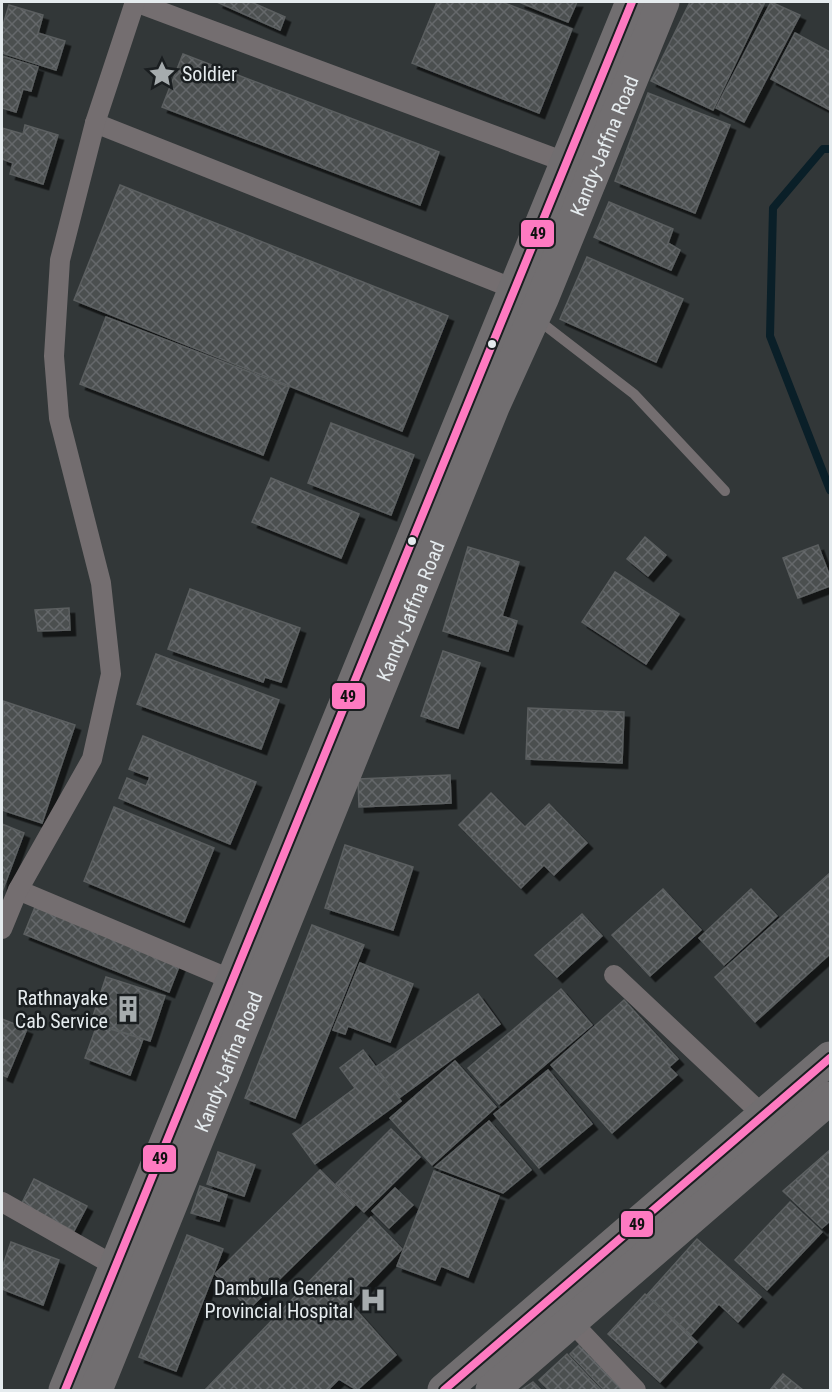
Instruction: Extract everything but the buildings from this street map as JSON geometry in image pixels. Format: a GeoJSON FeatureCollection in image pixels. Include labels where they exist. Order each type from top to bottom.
{"type":"FeatureCollection","features":[{"type":"Feature","properties":{"kind":"highway","name":"Kandy-Jaffna Road"},"geometry":{"type":"LineString","coordinates":[[96,1390],[246,985],[530,301],[579,167],[632,2]]}},
{"type":"Feature","properties":{"kind":"highway","name":"Kandy-Jaffna Road"},"geometry":{"type":"LineString","coordinates":[[579,167],[663,2]]}},
{"type":"Feature","properties":{"kind":"highway","name":"Kandy-Jaffna Road"},"geometry":{"type":"LineString","coordinates":[[65,1390],[115,1266],[246,985]]}},
{"type":"Feature","properties":{"kind":"highway"},"geometry":{"type":"LineString","coordinates":[[492,1390],[561,1311],[764,1116],[831,1058]]}},
{"type":"Feature","properties":{"kind":"highway"},"geometry":{"type":"LineString","coordinates":[[445,1390],[561,1311],[831,1098]]}},
{"type":"Feature","properties":{"kind":"street"},"geometry":{"type":"LineString","coordinates":[[2,929],[18,890],[92,759],[111,674],[101,583],[59,418],[54,356],[60,260],[95,123],[135,2],[579,167]]}},
{"type":"Feature","properties":{"kind":"street"},"geometry":{"type":"LineString","coordinates":[[95,123],[530,301]]}},
{"type":"Feature","properties":{"kind":"street"},"geometry":{"type":"LineString","coordinates":[[18,890],[246,985]]}},
{"type":"Feature","properties":{"kind":"street"},"geometry":{"type":"LineString","coordinates":[[614,975],[764,1116]]}},
{"type":"Feature","properties":{"kind":"street"},"geometry":{"type":"LineString","coordinates":[[2,1202],[115,1266]]}},
{"type":"Feature","properties":{"kind":"street"},"geometry":{"type":"LineString","coordinates":[[561,1311],[636,1390]]}},
{"type":"Feature","properties":{"kind":"lane"},"geometry":{"type":"LineString","coordinates":[[530,301],[634,394],[725,491]]}},
{"type":"Feature","properties":{"kind":"waterway"},"geometry":{"type":"LineString","coordinates":[[830,149],[823,149],[773,208],[770,336],[830,490]]}},
{"type":"Feature","properties":{"kind":"transit line","name":"49"},"geometry":{"type":"LineString","coordinates":[[65,1390],[632,2]]}},
{"type":"Feature","properties":{"kind":"transit line","name":"49"},"geometry":{"type":"LineString","coordinates":[[444,1390],[830,1058]]}},
{"type":"Feature","properties":{"kind":"place","name":"Soldier"},"geometry":{"type":"Point","coordinates":[162,74]}},
{"type":"Feature","properties":{"kind":"place","name":"Rathnayake Cab Service"},"geometry":{"type":"Point","coordinates":[128,1009]}},
{"type":"Feature","properties":{"kind":"place","name":"Dambulla General Provincial Hospital"},"geometry":{"type":"Point","coordinates":[373,1300]}}]}
